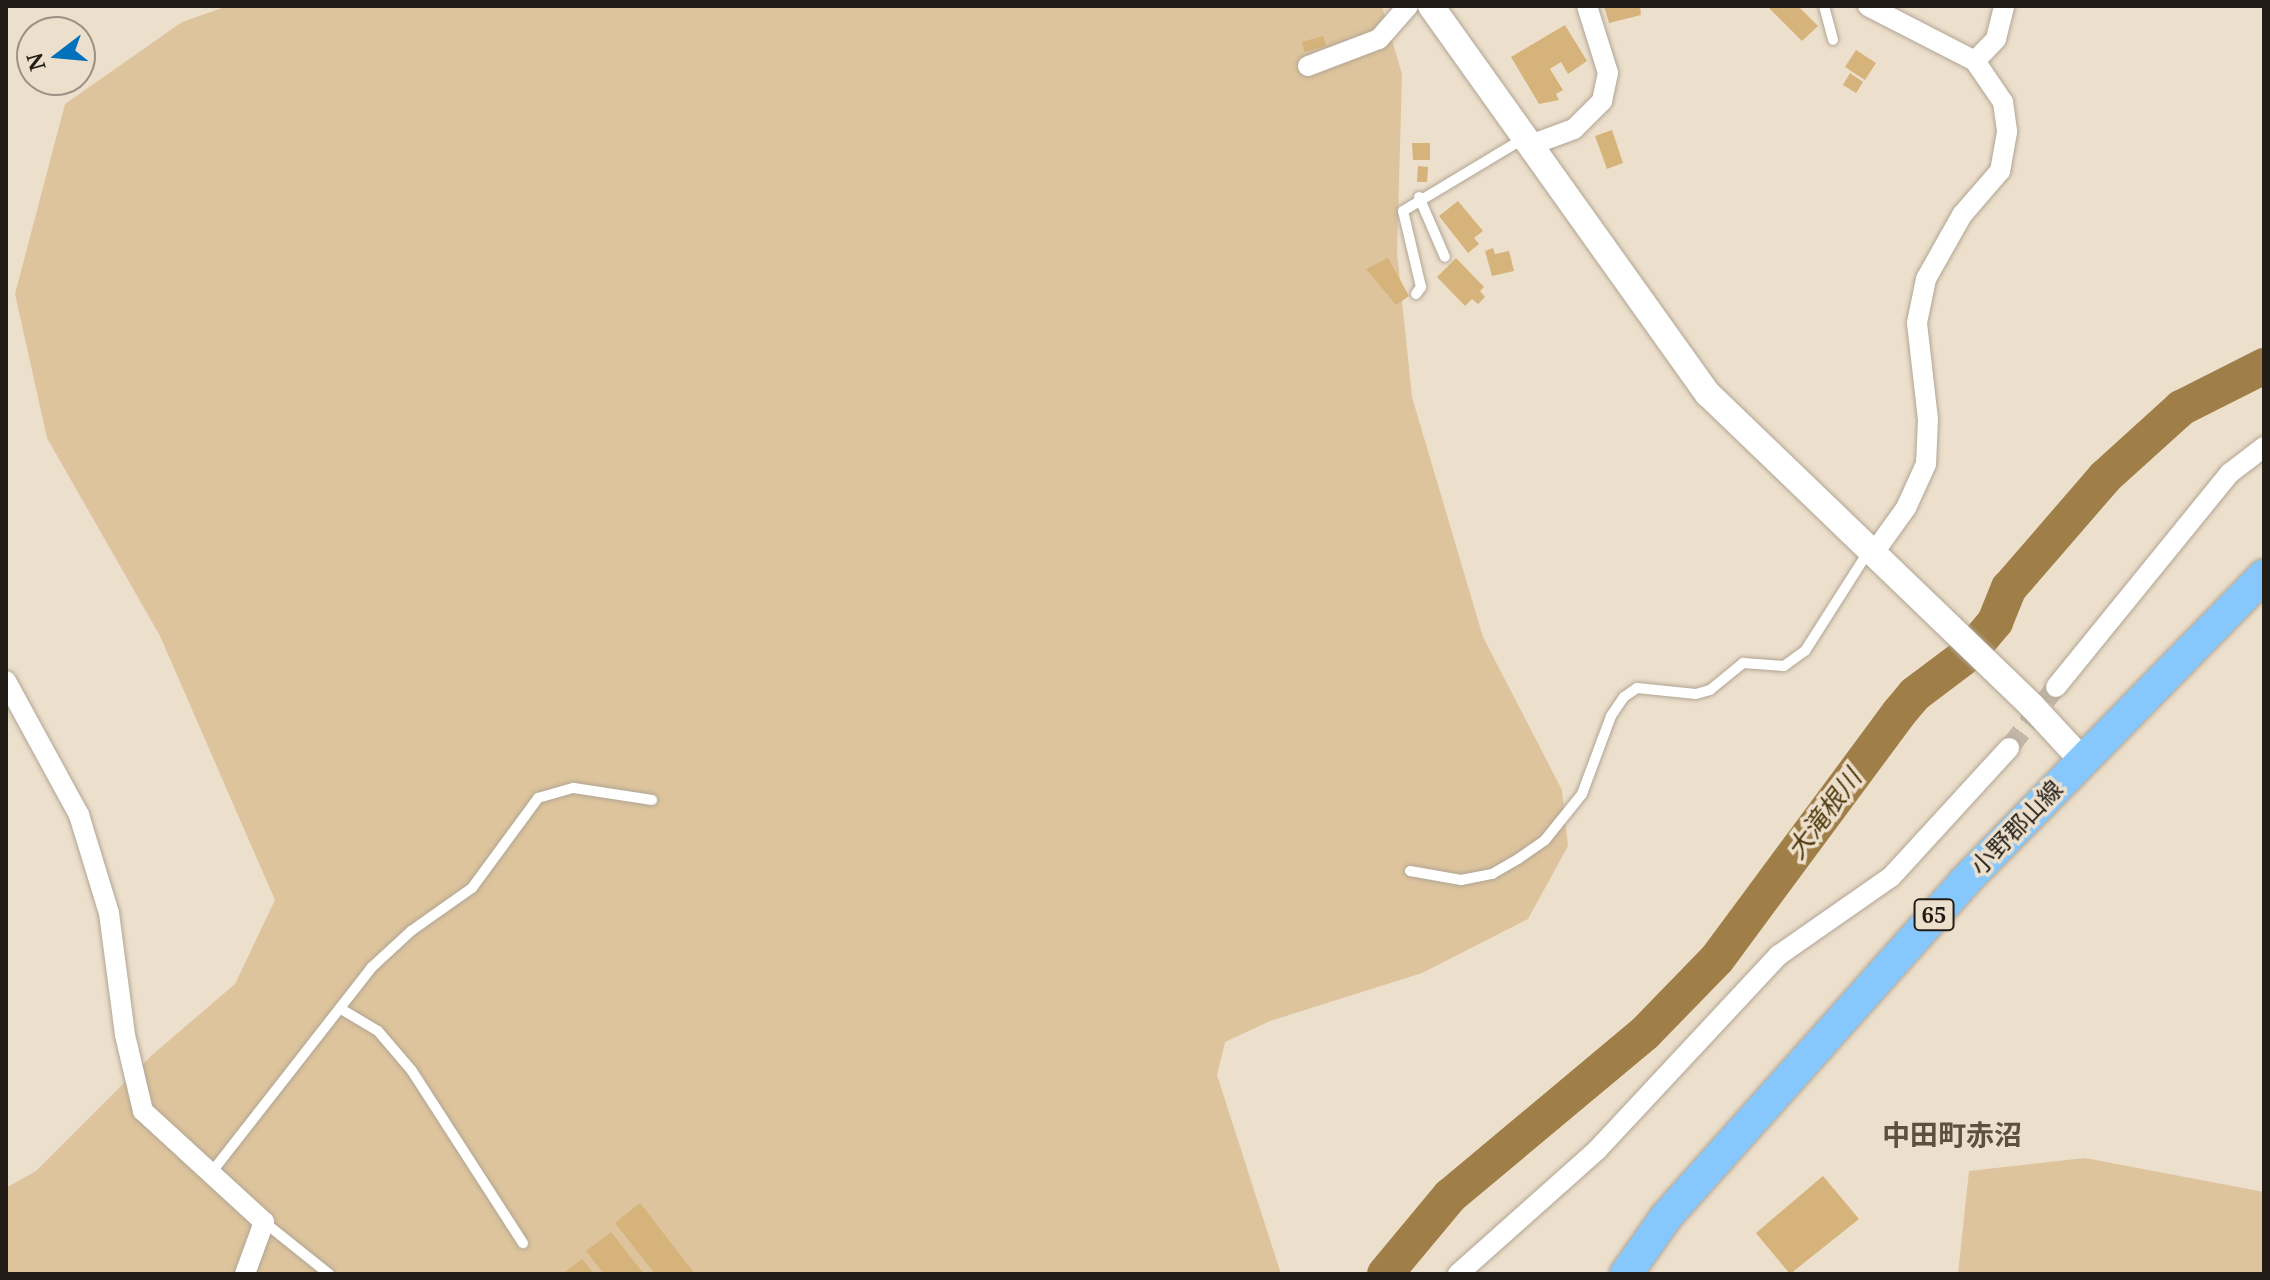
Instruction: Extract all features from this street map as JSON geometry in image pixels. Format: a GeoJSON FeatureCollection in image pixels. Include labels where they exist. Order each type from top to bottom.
{"type":"FeatureCollection","features":[{"type":"Feature","properties":{"kind":"main road","name":"小野郡山線"},"geometry":{"type":"LineString","coordinates":[[1626,1274],[1697,1182],[1964,882],[2081,759],[2264,576]]}},
{"type":"Feature","properties":{"kind":"street"},"geometry":{"type":"LineString","coordinates":[[1308,66],[1379,39],[1408,6]]}},
{"type":"Feature","properties":{"kind":"street"},"geometry":{"type":"LineString","coordinates":[[1431,6],[1525,143],[1708,394],[1908,591],[2032,706],[2081,759]]}},
{"type":"Feature","properties":{"kind":"street"},"geometry":{"type":"LineString","coordinates":[[1525,143],[1574,129],[1602,101],[1608,73],[1587,6]]}},
{"type":"Feature","properties":{"kind":"street"},"geometry":{"type":"LineString","coordinates":[[1868,6],[1975,61],[2003,102],[2006,153],[2000,171],[1944,241],[1926,279],[1917,323],[1928,419],[1926,464],[1906,508],[1871,552]]}},
{"type":"Feature","properties":{"kind":"street"},"geometry":{"type":"LineString","coordinates":[[1975,61],[1996,39],[2004,6]]}},
{"type":"Feature","properties":{"kind":"street"},"geometry":{"type":"LineString","coordinates":[[2056,687],[2230,473],[2264,447]]}},
{"type":"Feature","properties":{"kind":"street"},"geometry":{"type":"LineString","coordinates":[[6,681],[79,815],[109,913],[125,1035],[143,1111],[264,1222],[245,1274]]}},
{"type":"Feature","properties":{"kind":"street"},"geometry":{"type":"LineString","coordinates":[[1458,1274],[1597,1150],[1779,955],[1891,877],[2009,748]]}},
{"type":"Feature","properties":{"kind":"lane"},"geometry":{"type":"LineString","coordinates":[[1824,6],[1833,40]]}},
{"type":"Feature","properties":{"kind":"lane"},"geometry":{"type":"LineString","coordinates":[[1416,294],[1421,287],[1403,211],[1419,197],[1525,143]]}},
{"type":"Feature","properties":{"kind":"lane"},"geometry":{"type":"LineString","coordinates":[[1419,197],[1445,257]]}},
{"type":"Feature","properties":{"kind":"lane"},"geometry":{"type":"LineString","coordinates":[[1410,871],[1461,880],[1492,874],[1518,859],[1545,840],[1582,794],[1611,716],[1624,697],[1637,688],[1679,694],[1710,690],[1743,663],[1784,666],[1805,651],[1871,552]]}},
{"type":"Feature","properties":{"kind":"lane"},"geometry":{"type":"LineString","coordinates":[[211,1173],[372,967],[411,931],[472,888],[538,798],[574,788],[652,800]]}},
{"type":"Feature","properties":{"kind":"lane"},"geometry":{"type":"LineString","coordinates":[[341,1009],[378,1031],[412,1071],[523,1243]]}},
{"type":"Feature","properties":{"kind":"lane"},"geometry":{"type":"LineString","coordinates":[[264,1222],[329,1274]]}},
{"type":"Feature","properties":{"kind":"shaded area"},"geometry":{"type":"Polygon","coordinates":[[[228,6],[1382,6],[1402,74],[1397,252],[1412,397],[1483,637],[1562,790],[1568,846],[1528,919],[1422,973],[1270,1021],[1225,1042],[1217,1075],[1281,1274],[6,1274],[6,1188],[36,1171],[152,1055],[235,984],[275,900],[160,636],[47,438],[15,294],[65,104],[76,96],[96,96],[96,82],[182,22],[228,6]]]}},
{"type":"Feature","properties":{"kind":"shaded area"},"geometry":{"type":"Polygon","coordinates":[[[2085,1158],[2264,1192],[2264,1274],[1958,1274],[1969,1171],[2085,1158]]]}},
{"type":"Feature","properties":{"kind":"building"},"geometry":{"type":"Polygon","coordinates":[[[1604,6],[1640,6],[1641,15],[1609,23],[1604,6]]]}},
{"type":"Feature","properties":{"kind":"building"},"geometry":{"type":"Polygon","coordinates":[[[1767,6],[1798,6],[1818,26],[1802,41],[1767,6]]]}},
{"type":"Feature","properties":{"kind":"building"},"geometry":{"type":"Polygon","coordinates":[[[1565,25],[1587,61],[1568,74],[1561,62],[1550,69],[1563,90],[1556,94],[1559,100],[1539,104],[1511,57],[1565,25]]]}},
{"type":"Feature","properties":{"kind":"building"},"geometry":{"type":"Polygon","coordinates":[[[1323,36],[1326,46],[1304,52],[1302,42],[1323,36]]]}},
{"type":"Feature","properties":{"kind":"building"},"geometry":{"type":"Polygon","coordinates":[[[1856,50],[1876,63],[1865,80],[1845,67],[1856,50]]]}},
{"type":"Feature","properties":{"kind":"building"},"geometry":{"type":"Polygon","coordinates":[[[1850,73],[1863,82],[1856,93],[1843,85],[1850,73]]]}},
{"type":"Feature","properties":{"kind":"building"},"geometry":{"type":"Polygon","coordinates":[[[1612,130],[1623,163],[1607,169],[1595,136],[1612,130]]]}},
{"type":"Feature","properties":{"kind":"building"},"geometry":{"type":"Polygon","coordinates":[[[1412,143],[1430,143],[1430,160],[1413,160],[1412,143]]]}},
{"type":"Feature","properties":{"kind":"building"},"geometry":{"type":"Polygon","coordinates":[[[1418,166],[1428,167],[1427,182],[1417,182],[1418,166]]]}},
{"type":"Feature","properties":{"kind":"building"},"geometry":{"type":"Polygon","coordinates":[[[1458,201],[1483,231],[1474,238],[1479,244],[1468,253],[1439,216],[1458,201]]]}},
{"type":"Feature","properties":{"kind":"building"},"geometry":{"type":"Polygon","coordinates":[[[1493,248],[1495,254],[1509,251],[1514,271],[1492,276],[1485,251],[1493,248]]]}},
{"type":"Feature","properties":{"kind":"building"},"geometry":{"type":"Polygon","coordinates":[[[1388,258],[1409,296],[1396,305],[1366,269],[1388,258]]]}},
{"type":"Feature","properties":{"kind":"building"},"geometry":{"type":"Polygon","coordinates":[[[1456,258],[1484,287],[1480,291],[1485,297],[1478,304],[1472,299],[1465,306],[1437,277],[1456,258]]]}},
{"type":"Feature","properties":{"kind":"building"},"geometry":{"type":"Polygon","coordinates":[[[1823,1176],[1859,1219],[1790,1274],[1756,1233],[1823,1176]]]}},
{"type":"Feature","properties":{"kind":"building"},"geometry":{"type":"Polygon","coordinates":[[[640,1203],[695,1274],[655,1274],[615,1223],[640,1203]]]}},
{"type":"Feature","properties":{"kind":"building"},"geometry":{"type":"Polygon","coordinates":[[[611,1232],[644,1274],[604,1274],[586,1251],[611,1232]]]}},
{"type":"Feature","properties":{"kind":"building"},"geometry":{"type":"Polygon","coordinates":[[[582,1259],[594,1274],[562,1274],[582,1259]]]}},
{"type":"Feature","properties":{"kind":"waterway","name":"大滝根川"},"geometry":{"type":"LineString","coordinates":[[1385,1274],[1450,1196],[1645,1033],[1717,959],[1899,713],[1915,694],[1968,654],[1995,622],[2009,588],[2105,477],[2181,408],[2264,366]]}},
{"type":"Feature","properties":{"kind":"tunnel"},"geometry":{"type":"LineString","coordinates":[[2009,748],[2056,687]]}},
{"type":"Feature","properties":{"kind":"district","name":"中田町赤沼"},"geometry":{"type":"Point","coordinates":[1952,1134]}}]}
